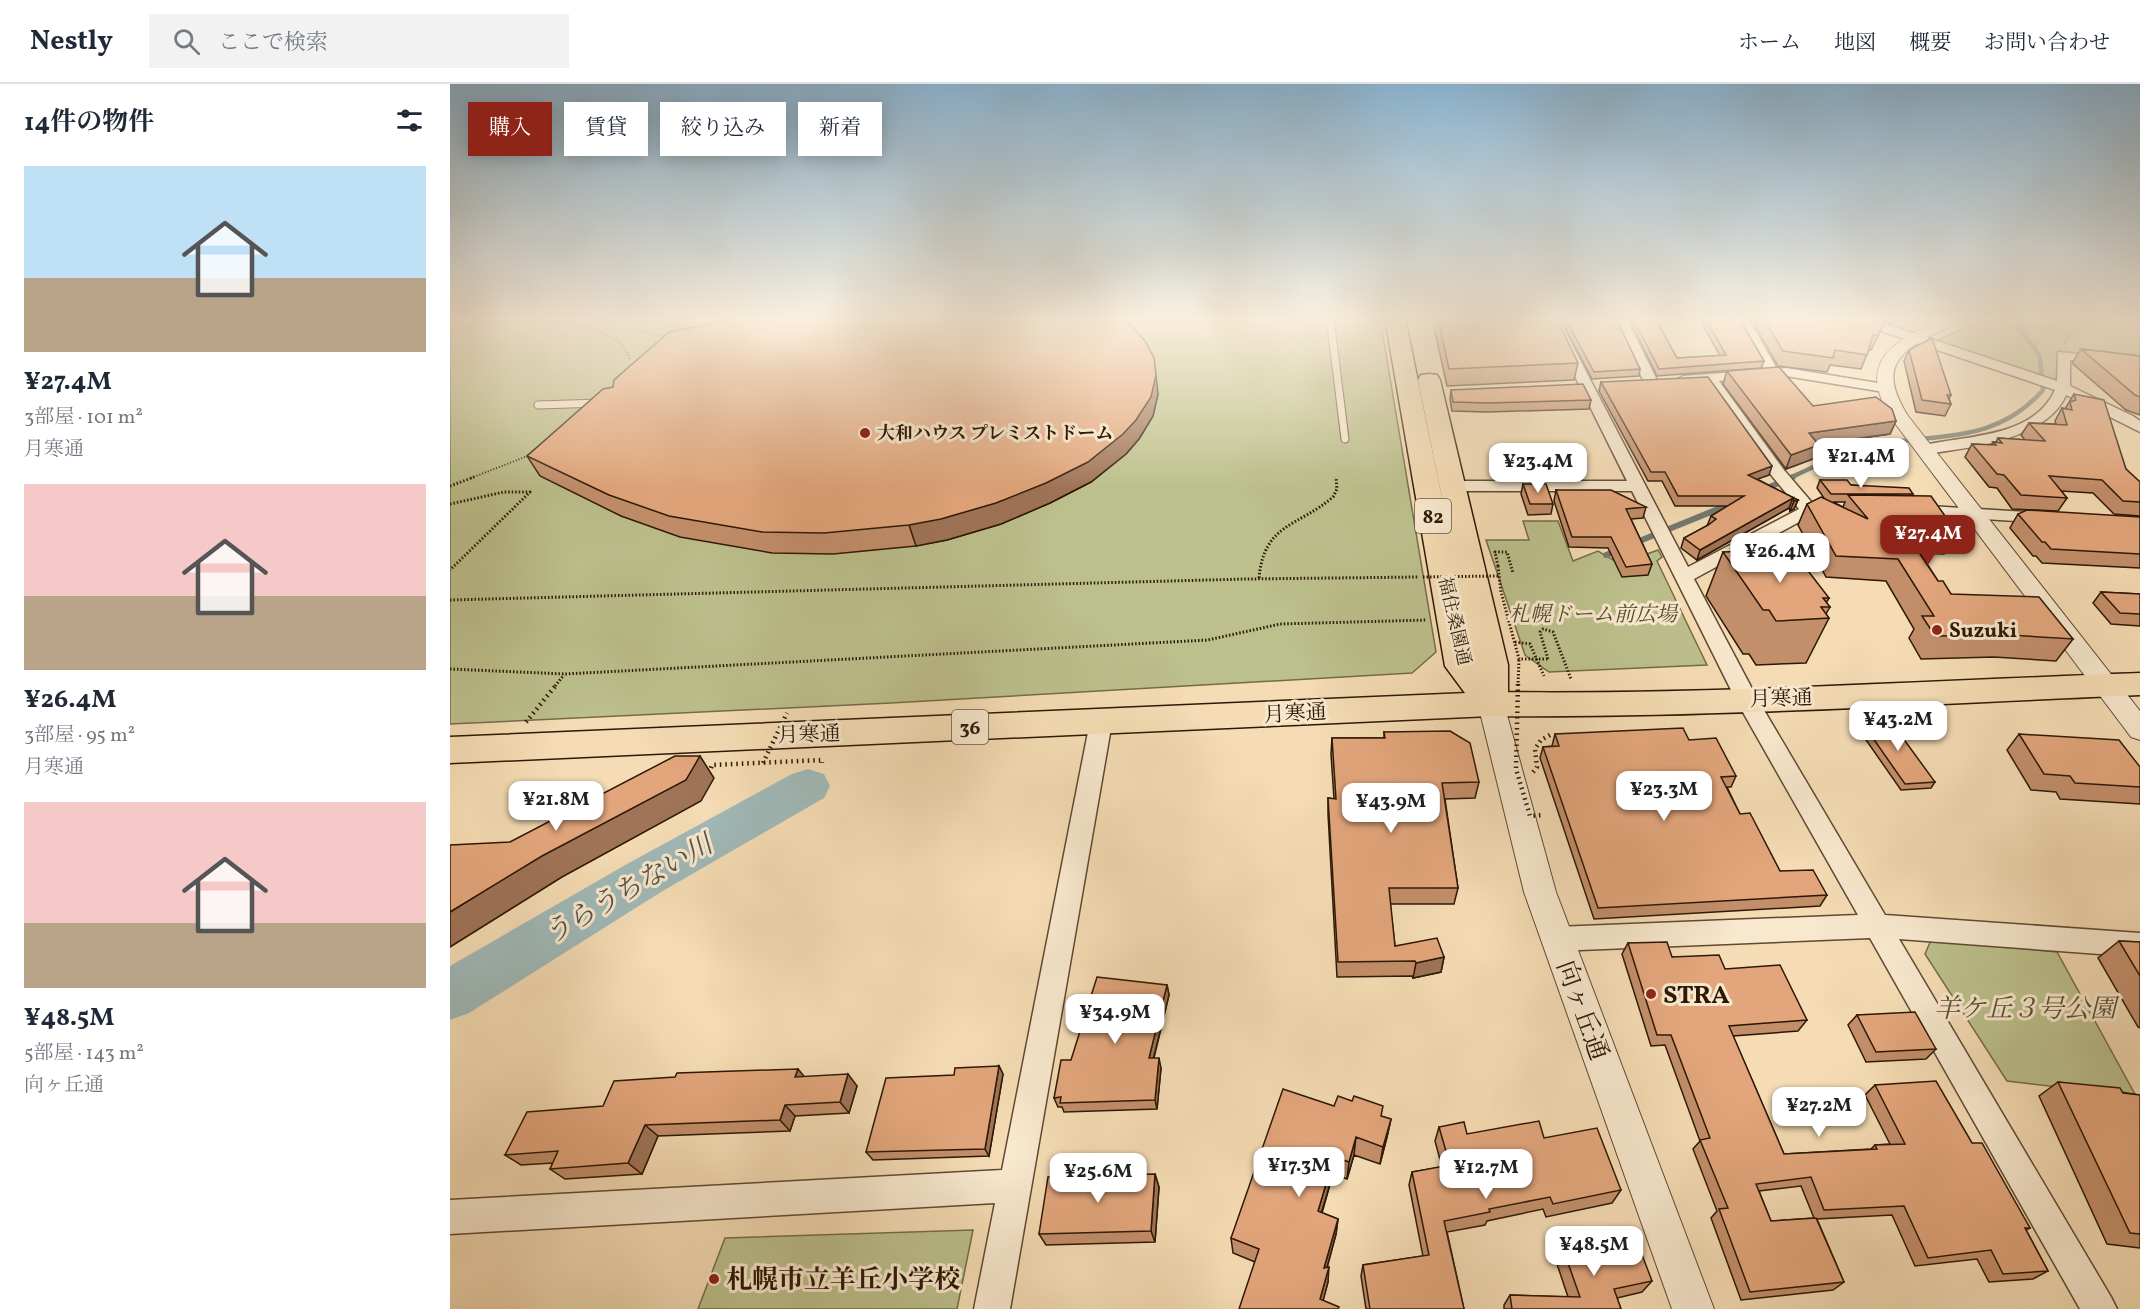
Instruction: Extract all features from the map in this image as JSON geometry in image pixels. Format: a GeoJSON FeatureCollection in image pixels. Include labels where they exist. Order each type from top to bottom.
{"type":"FeatureCollection","features":[{"type":"Feature","properties":{"kind":"main road","name":"福住桑園通"},"geometry":{"type":"LineString","coordinates":[[1421,375],[1429,394],[1461,666],[1491,704]]}},
{"type":"Feature","properties":{"kind":"main road","name":"福住桑園通"},"geometry":{"type":"LineString","coordinates":[[1425,375],[1492,665],[1491,704]]}},
{"type":"Feature","properties":{"kind":"main road","name":"月寒通"},"geometry":{"type":"LineString","coordinates":[[450,750],[1491,704],[1584,705],[1747,700],[2140,684]]}},
{"type":"Feature","properties":{"kind":"street"},"geometry":{"type":"LineString","coordinates":[[1582,375],[1686,576],[1747,700],[2099,1309]]}},
{"type":"Feature","properties":{"kind":"street"},"geometry":{"type":"LineString","coordinates":[[1643,375],[1646,382],[1750,375]]}},
{"type":"Feature","properties":{"kind":"street"},"geometry":{"type":"LineString","coordinates":[[1805,375],[1884,388]]}},
{"type":"Feature","properties":{"kind":"street"},"geometry":{"type":"LineString","coordinates":[[1886,375],[1884,388],[1900,418],[2140,730]]}},
{"type":"Feature","properties":{"kind":"street"},"geometry":{"type":"LineString","coordinates":[[2026,375],[2059,387],[2136,422]]}},
{"type":"Feature","properties":{"kind":"street"},"geometry":{"type":"LineString","coordinates":[[1919,442],[1977,441],[2032,423],[2052,408],[2061,375]]}},
{"type":"Feature","properties":{"kind":"street"},"geometry":{"type":"LineString","coordinates":[[1710,379],[1778,473],[1809,510]]}},
{"type":"Feature","properties":{"kind":"street"},"geometry":{"type":"LineString","coordinates":[[1452,486],[1639,486]]}},
{"type":"Feature","properties":{"kind":"street"},"geometry":{"type":"LineString","coordinates":[[1686,576],[1809,510],[1853,509]]}},
{"type":"Feature","properties":{"kind":"street"},"geometry":{"type":"LineString","coordinates":[[1897,509],[2057,518]]}},
{"type":"Feature","properties":{"kind":"street","name":"向ヶ丘通"},"geometry":{"type":"LineString","coordinates":[[1491,704],[1540,892],[1693,1309]]}},
{"type":"Feature","properties":{"kind":"street"},"geometry":{"type":"LineString","coordinates":[[992,1309],[1101,722]]}},
{"type":"Feature","properties":{"kind":"street"},"geometry":{"type":"LineString","coordinates":[[1556,939],[1877,926],[2140,945]]}},
{"type":"Feature","properties":{"kind":"street"},"geometry":{"type":"LineString","coordinates":[[450,1217],[1014,1186]]}},
{"type":"Feature","properties":{"kind":"lane"},"geometry":{"type":"LineString","coordinates":[[1337,375],[1345,439]]}},
{"type":"Feature","properties":{"kind":"lane"},"geometry":{"type":"LineString","coordinates":[[538,405],[608,403]]}},
{"type":"Feature","properties":{"kind":"path"},"geometry":{"type":"LineString","coordinates":[[450,486],[525,457]]}},
{"type":"Feature","properties":{"kind":"path"},"geometry":{"type":"LineString","coordinates":[[1259,578],[1260,564],[1269,543],[1295,519],[1333,498],[1336,491],[1336,477]]}},
{"type":"Feature","properties":{"kind":"path"},"geometry":{"type":"LineString","coordinates":[[450,504],[504,492],[530,492],[450,570]]}},
{"type":"Feature","properties":{"kind":"path"},"geometry":{"type":"LineString","coordinates":[[1514,573],[1507,552],[1495,552],[1498,576],[1520,659],[1516,769],[1530,816],[1542,815]]}},
{"type":"Feature","properties":{"kind":"path"},"geometry":{"type":"LineString","coordinates":[[450,600],[1259,578],[1498,576]]}},
{"type":"Feature","properties":{"kind":"path"},"geometry":{"type":"LineString","coordinates":[[450,669],[565,674],[1208,640],[1280,624],[1428,620]]}},
{"type":"Feature","properties":{"kind":"path"},"geometry":{"type":"LineString","coordinates":[[1520,659],[1548,659],[1540,632],[1543,629],[1553,632],[1571,679]]}},
{"type":"Feature","properties":{"kind":"path"},"geometry":{"type":"LineString","coordinates":[[1515,642],[1530,644],[1544,676]]}},
{"type":"Feature","properties":{"kind":"path"},"geometry":{"type":"LineString","coordinates":[[525,724],[565,674]]}},
{"type":"Feature","properties":{"kind":"path"},"geometry":{"type":"LineString","coordinates":[[763,763],[787,713]]}},
{"type":"Feature","properties":{"kind":"path"},"geometry":{"type":"LineString","coordinates":[[1537,766],[1535,749],[1541,740],[1550,735]]}},
{"type":"Feature","properties":{"kind":"path"},"geometry":{"type":"LineString","coordinates":[[711,768],[712,765],[822,760],[822,763]]}},
{"type":"Feature","properties":{"kind":"green space"},"geometry":{"type":"Polygon","coordinates":[[[450,375],[1390,375],[1436,652],[1412,673],[891,703],[450,724],[450,375]]]}},
{"type":"Feature","properties":{"kind":"green space"},"geometry":{"type":"Polygon","coordinates":[[[2039,375],[2057,375],[2056,381],[2039,375]]]}},
{"type":"Feature","properties":{"kind":"green space","name":"札幌ドーム前広場"},"geometry":{"type":"Polygon","coordinates":[[[1523,521],[1558,521],[1573,561],[1598,551],[1613,560],[1620,556],[1628,561],[1658,550],[1662,557],[1657,561],[1707,665],[1549,672],[1525,655],[1486,540],[1529,540],[1523,521]]]}},
{"type":"Feature","properties":{"kind":"green space","name":"羊ケ丘３号公園"},"geometry":{"type":"Polygon","coordinates":[[[1931,940],[2057,952],[2136,1096],[2007,1081],[1925,954],[1931,940]]]}},
{"type":"Feature","properties":{"kind":"green space"},"geometry":{"type":"Polygon","coordinates":[[[973,1230],[957,1309],[698,1309],[725,1238],[973,1230]]]}},
{"type":"Feature","properties":{"kind":"building","name":"大和ハウス プレミストドーム"},"geometry":{"type":"Polygon","coordinates":[[[620,375],[1156,375],[1151,397],[1136,420],[1123,434],[1088,462],[1046,483],[996,503],[941,519],[909,525],[824,533],[762,532],[669,516],[609,495],[527,456],[603,389],[613,387],[614,380],[620,375]]]}},
{"type":"Feature","properties":{"kind":"building"},"geometry":{"type":"Polygon","coordinates":[[[1730,375],[1786,375],[1813,406],[1876,397],[1892,409],[1896,421],[1809,433],[1819,445],[1791,455],[1730,375]]]}},
{"type":"Feature","properties":{"kind":"building"},"geometry":{"type":"Polygon","coordinates":[[[1916,375],[1944,375],[1951,395],[1947,395],[1951,404],[1922,400],[1916,375]]]}},
{"type":"Feature","properties":{"kind":"building"},"geometry":{"type":"Polygon","coordinates":[[[2112,375],[2140,375],[2140,397],[2112,375]]]}},
{"type":"Feature","properties":{"kind":"building"},"geometry":{"type":"Polygon","coordinates":[[[1708,377],[1772,466],[1748,475],[1798,500],[1794,501],[1793,498],[1700,550],[1684,538],[1708,525],[1716,519],[1711,516],[1744,496],[1678,496],[1665,472],[1651,472],[1601,382],[1708,377]]]}},
{"type":"Feature","properties":{"kind":"building"},"geometry":{"type":"Polygon","coordinates":[[[1583,384],[1591,400],[1453,402],[1451,390],[1583,384]]]}},
{"type":"Feature","properties":{"kind":"building"},"geometry":{"type":"Polygon","coordinates":[[[2074,394],[2104,400],[2126,469],[2140,482],[2140,502],[2123,501],[2102,480],[2049,476],[2067,498],[2021,495],[2004,475],[1997,474],[1972,444],[2002,443],[1998,438],[2045,441],[2029,423],[2067,425],[2062,408],[2072,410],[2070,402],[2076,400],[2074,394]]]}},
{"type":"Feature","properties":{"kind":"building"},"geometry":{"type":"Polygon","coordinates":[[[1820,480],[1847,480],[1851,485],[1909,488],[1913,494],[1831,494],[1820,480]]]}},
{"type":"Feature","properties":{"kind":"building"},"geometry":{"type":"Polygon","coordinates":[[[1523,484],[1546,484],[1553,504],[1530,504],[1523,484]]]}},
{"type":"Feature","properties":{"kind":"building"},"geometry":{"type":"Polygon","coordinates":[[[1556,490],[1611,490],[1646,507],[1626,509],[1652,564],[1626,567],[1611,537],[1572,537],[1556,490]]]}},
{"type":"Feature","properties":{"kind":"building"},"geometry":{"type":"Polygon","coordinates":[[[1848,495],[1931,496],[1957,533],[1904,530],[1938,581],[1943,581],[1951,594],[2039,597],[2073,639],[2010,635],[1935,636],[1922,616],[1934,616],[1898,559],[1836,556],[1807,504],[1821,497],[1868,519],[1848,495]]]}},
{"type":"Feature","properties":{"kind":"building"},"geometry":{"type":"Polygon","coordinates":[[[2027,510],[2140,517],[2140,554],[2051,549],[2018,514],[2027,510]]]}},
{"type":"Feature","properties":{"kind":"building"},"geometry":{"type":"Polygon","coordinates":[[[1792,550],[1829,598],[1823,598],[1830,607],[1821,607],[1829,618],[1776,621],[1769,610],[1763,610],[1723,552],[1792,550]]]}},
{"type":"Feature","properties":{"kind":"building"},"geometry":{"type":"Polygon","coordinates":[[[2101,592],[2140,594],[2140,614],[2120,613],[2101,592]]]}},
{"type":"Feature","properties":{"kind":"building"},"geometry":{"type":"Polygon","coordinates":[[[1889,719],[1935,782],[1905,784],[1861,721],[1889,719]]]}},
{"type":"Feature","properties":{"kind":"building"},"geometry":{"type":"Polygon","coordinates":[[[1683,728],[1689,740],[1716,738],[1736,776],[1721,777],[1740,814],[1750,813],[1780,871],[1813,870],[1827,895],[1598,908],[1543,747],[1559,746],[1555,734],[1683,728]]]}},
{"type":"Feature","properties":{"kind":"building"},"geometry":{"type":"Polygon","coordinates":[[[1450,731],[1470,743],[1479,782],[1442,783],[1458,888],[1389,888],[1395,946],[1437,938],[1444,957],[1416,963],[1415,961],[1338,962],[1328,798],[1336,799],[1332,738],[1385,738],[1384,732],[1450,731]]]}},
{"type":"Feature","properties":{"kind":"building"},"geometry":{"type":"Polygon","coordinates":[[[2019,734],[2119,740],[2140,767],[2140,787],[2075,783],[2070,776],[2044,774],[2019,734]]]}},
{"type":"Feature","properties":{"kind":"building"},"geometry":{"type":"Polygon","coordinates":[[[675,756],[700,756],[686,780],[542,856],[450,912],[450,845],[510,842],[675,756]]]}},
{"type":"Feature","properties":{"kind":"building"},"geometry":{"type":"Polygon","coordinates":[[[2119,941],[2140,942],[2140,976],[2119,941]]]}},
{"type":"Feature","properties":{"kind":"building"},"geometry":{"type":"Polygon","coordinates":[[[1667,942],[1672,957],[1719,955],[1725,969],[1780,965],[1807,1020],[1729,1026],[1784,1154],[1877,1149],[1875,1145],[1905,1144],[1875,1085],[1936,1081],[1972,1143],[1982,1143],[2030,1228],[2025,1228],[2048,1271],[2003,1274],[1991,1250],[1928,1258],[1904,1206],[1824,1210],[1811,1177],[1756,1184],[1771,1221],[1816,1218],[1844,1282],[1750,1292],[1719,1209],[1728,1208],[1700,1140],[1710,1138],[1671,1035],[1657,1035],[1628,943],[1667,942]]]}},
{"type":"Feature","properties":{"kind":"building"},"geometry":{"type":"Polygon","coordinates":[[[1097,977],[1167,985],[1149,1058],[1159,1058],[1155,1100],[1060,1103],[1061,1097],[1054,1098],[1061,1060],[1071,1060],[1097,977]]]}},
{"type":"Feature","properties":{"kind":"building"},"geometry":{"type":"Polygon","coordinates":[[[1915,1012],[1936,1049],[1876,1052],[1857,1015],[1915,1012]]]}},
{"type":"Feature","properties":{"kind":"building"},"geometry":{"type":"Polygon","coordinates":[[[999,1066],[985,1149],[866,1152],[886,1078],[954,1075],[955,1068],[999,1066]]]}},
{"type":"Feature","properties":{"kind":"building"},"geometry":{"type":"Polygon","coordinates":[[[798,1069],[795,1077],[848,1074],[840,1102],[785,1105],[780,1120],[645,1125],[628,1163],[550,1169],[558,1151],[505,1155],[527,1112],[603,1106],[614,1081],[675,1077],[677,1073],[798,1069]]]}},
{"type":"Feature","properties":{"kind":"building"},"geometry":{"type":"Polygon","coordinates":[[[2058,1082],[2120,1088],[2123,1093],[2140,1095],[2140,1234],[2130,1233],[2058,1082]]]}},
{"type":"Feature","properties":{"kind":"building"},"geometry":{"type":"Polygon","coordinates":[[[1283,1089],[1334,1106],[1338,1096],[1352,1101],[1354,1096],[1383,1106],[1381,1116],[1391,1119],[1383,1147],[1356,1137],[1349,1162],[1334,1157],[1318,1211],[1338,1219],[1324,1268],[1329,1267],[1320,1299],[1339,1307],[1338,1309],[1239,1309],[1259,1249],[1231,1238],[1283,1089]]]}},
{"type":"Feature","properties":{"kind":"building"},"geometry":{"type":"Polygon","coordinates":[[[1539,1121],[1544,1138],[1597,1128],[1621,1190],[1553,1204],[1550,1197],[1444,1221],[1464,1309],[1370,1309],[1363,1265],[1429,1255],[1412,1172],[1450,1165],[1439,1127],[1464,1122],[1467,1134],[1539,1121]]]}},
{"type":"Feature","properties":{"kind":"building"},"geometry":{"type":"Polygon","coordinates":[[[1155,1174],[1151,1231],[1039,1234],[1048,1177],[1155,1174]]]}},
{"type":"Feature","properties":{"kind":"building"},"geometry":{"type":"Polygon","coordinates":[[[1636,1239],[1652,1281],[1614,1289],[1621,1309],[1512,1309],[1510,1295],[1580,1297],[1562,1246],[1585,1242],[1587,1248],[1636,1239]]]}},
{"type":"Feature","properties":{"kind":"waterway","name":"うらうちない川"},"geometry":{"type":"LineString","coordinates":[[1790,478],[1863,448],[1959,434],[2003,421],[2024,408],[2043,390],[2042,375]]}},
{"type":"Feature","properties":{"kind":"waterway","name":"うらうちない川"},"geometry":{"type":"LineString","coordinates":[[1765,489],[1793,477]]}},
{"type":"Feature","properties":{"kind":"waterway","name":"うらうちない川"},"geometry":{"type":"LineString","coordinates":[[1632,544],[1733,503]]}},
{"type":"Feature","properties":{"kind":"waterway","name":"うらうちない川"},"geometry":{"type":"LineString","coordinates":[[1606,555],[1619,550]]}},
{"type":"Feature","properties":{"kind":"waterway","name":"うらうちない川"},"geometry":{"type":"LineString","coordinates":[[450,995],[644,878],[808,786]]}},
{"type":"Feature","properties":{"kind":"place","name":"大和ハウス プレミストドーム"},"geometry":{"type":"Point","coordinates":[865,433]}},
{"type":"Feature","properties":{"kind":"place","name":"Suzuki"},"geometry":{"type":"Point","coordinates":[1937,630]}},
{"type":"Feature","properties":{"kind":"place","name":"STRA"},"geometry":{"type":"Point","coordinates":[1651,994]}},
{"type":"Feature","properties":{"kind":"place","name":"札幌市立羊丘小学校"},"geometry":{"type":"Point","coordinates":[714,1279]}}]}
